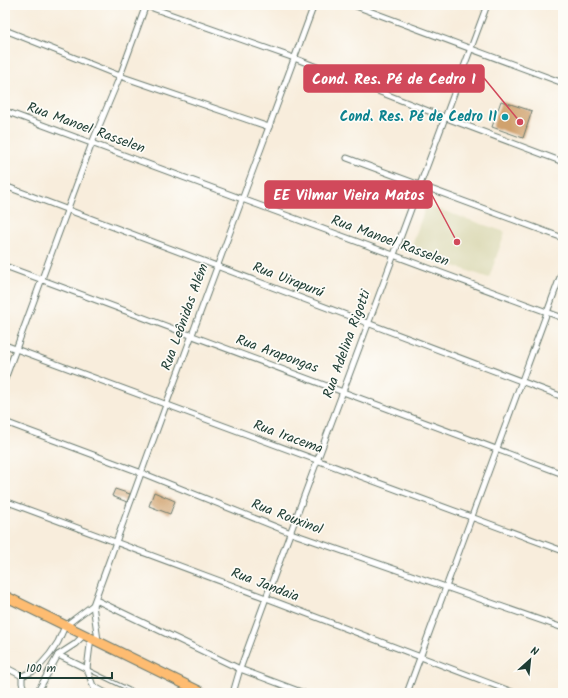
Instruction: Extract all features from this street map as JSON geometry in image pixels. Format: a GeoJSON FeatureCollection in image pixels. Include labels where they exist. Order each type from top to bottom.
{"type":"FeatureCollection","features":[{"type":"Feature","properties":{"kind":"highway"},"geometry":{"type":"LineString","coordinates":[[5,596],[203,693]]}},
{"type":"Feature","properties":{"kind":"street"},"geometry":{"type":"LineString","coordinates":[[5,379],[92,143],[120,76],[145,5],[294,58],[445,118],[563,162]]}},
{"type":"Feature","properties":{"kind":"street","name":"Rua Leônidas Além"},"geometry":{"type":"LineString","coordinates":[[65,626],[93,605],[96,600],[115,542],[142,473],[191,335],[314,5]]}},
{"type":"Feature","properties":{"kind":"street"},"geometry":{"type":"LineString","coordinates":[[354,5],[563,83]]}},
{"type":"Feature","properties":{"kind":"street","name":"Rua Adelina Rigotti"},"geometry":{"type":"LineString","coordinates":[[233,693],[240,669],[266,598],[487,5]]}},
{"type":"Feature","properties":{"kind":"street"},"geometry":{"type":"LineString","coordinates":[[5,30],[120,76],[269,127]]}},
{"type":"Feature","properties":{"kind":"street","name":"Rua Manoel Rasselen"},"geometry":{"type":"LineString","coordinates":[[5,111],[563,318]]}},
{"type":"Feature","properties":{"kind":"street"},"geometry":{"type":"LineString","coordinates":[[347,158],[563,238]]}},
{"type":"Feature","properties":{"kind":"street","name":"Rua Uirapurú"},"geometry":{"type":"LineString","coordinates":[[5,186],[563,397]]}},
{"type":"Feature","properties":{"kind":"street","name":"Rua Arapongas"},"geometry":{"type":"LineString","coordinates":[[5,266],[563,474]]}},
{"type":"Feature","properties":{"kind":"street"},"geometry":{"type":"LineString","coordinates":[[407,693],[563,269]]}},
{"type":"Feature","properties":{"kind":"street","name":"Rua Iracema"},"geometry":{"type":"LineString","coordinates":[[5,345],[563,551]]}},
{"type":"Feature","properties":{"kind":"street","name":"Rua Rouxinol"},"geometry":{"type":"LineString","coordinates":[[5,422],[142,473],[291,533],[563,628]]}},
{"type":"Feature","properties":{"kind":"street","name":"Rua Jandaia"},"geometry":{"type":"LineString","coordinates":[[5,501],[515,693]]}},
{"type":"Feature","properties":{"kind":"street"},"geometry":{"type":"LineString","coordinates":[[96,600],[240,669],[304,693]]}},
{"type":"Feature","properties":{"kind":"street"},"geometry":{"type":"LineString","coordinates":[[93,605],[87,668],[93,686],[106,693]]}},
{"type":"Feature","properties":{"kind":"street"},"geometry":{"type":"LineString","coordinates":[[22,676],[36,670],[54,648],[65,626]]}},
{"type":"Feature","properties":{"kind":"street"},"geometry":{"type":"LineString","coordinates":[[37,693],[58,655],[75,644],[91,637]]}},
{"type":"Feature","properties":{"kind":"street"},"geometry":{"type":"LineString","coordinates":[[58,655],[87,668]]}},
{"type":"Feature","properties":{"kind":"street"},"geometry":{"type":"LineString","coordinates":[[5,667],[22,676]]}},
{"type":"Feature","properties":{"kind":"street"},"geometry":{"type":"LineString","coordinates":[[22,676],[24,689]]}},
{"type":"Feature","properties":{"kind":"street"},"geometry":{"type":"LineString","coordinates":[[11,693],[24,689],[34,693]]}},
{"type":"Feature","properties":{"kind":"lane"},"geometry":{"type":"LineString","coordinates":[[87,668],[136,693]]}},
{"type":"Feature","properties":{"kind":"lane"},"geometry":{"type":"LineString","coordinates":[[93,686],[93,693]]}},
{"type":"Feature","properties":{"kind":"shaded area"},"geometry":{"type":"Polygon","coordinates":[[[426,205],[505,232],[489,278],[410,251],[426,205]]]}},
{"type":"Feature","properties":{"kind":"building"},"geometry":{"type":"Polygon","coordinates":[[[501,101],[532,111],[523,138],[492,127],[501,101]]]}},
{"type":"Feature","properties":{"kind":"building"},"geometry":{"type":"Polygon","coordinates":[[[115,489],[130,494],[127,502],[112,496],[115,489]]]}},
{"type":"Feature","properties":{"kind":"building"},"geometry":{"type":"Polygon","coordinates":[[[154,492],[175,501],[170,514],[149,506],[154,492]]]}},
{"type":"Feature","properties":{"kind":"place","name":"Cond. Res. Pé de Cedro II"},"geometry":{"type":"Point","coordinates":[505,117]}},
{"type":"Feature","properties":{"kind":"place","name":"Cond. Res. Pé de Cedro I"},"geometry":{"type":"Point","coordinates":[520,122]}},
{"type":"Feature","properties":{"kind":"place","name":"EE Vilmar Vieira Matos"},"geometry":{"type":"Point","coordinates":[457,242]}}]}
